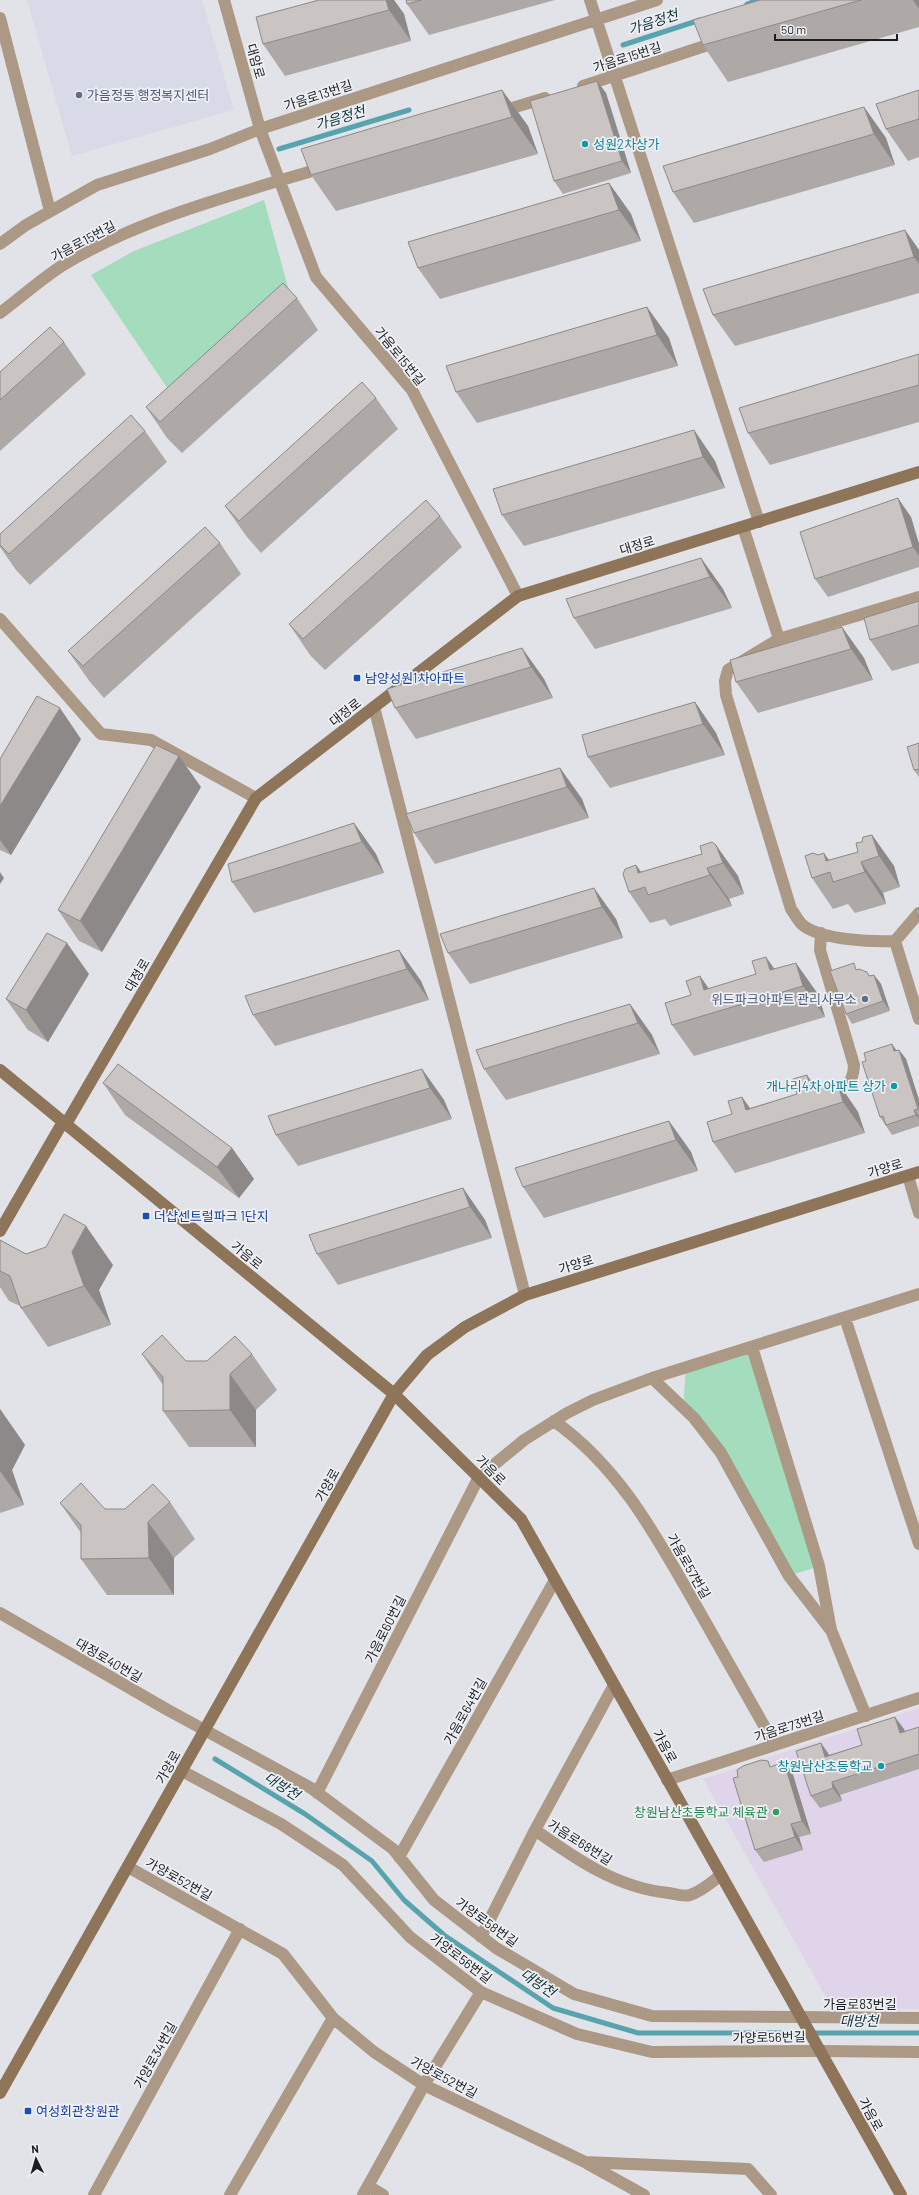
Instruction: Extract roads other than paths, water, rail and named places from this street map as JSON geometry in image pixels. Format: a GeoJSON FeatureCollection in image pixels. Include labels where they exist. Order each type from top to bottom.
{"type":"FeatureCollection","features":[{"type":"Feature","properties":{"kind":"street","name":"대암로"},"geometry":{"type":"LineString","coordinates":[[224,0],[260,129],[280,181]]}},
{"type":"Feature","properties":{"kind":"street"},"geometry":{"type":"LineString","coordinates":[[590,0],[595,20],[759,522]]}},
{"type":"Feature","properties":{"kind":"street","name":"가음로13번길"},"geometry":{"type":"LineString","coordinates":[[0,244],[26,225],[97,185],[210,149],[260,129],[657,0]]}},
{"type":"Feature","properties":{"kind":"street"},"geometry":{"type":"LineString","coordinates":[[0,18],[4,50],[50,211]]}},
{"type":"Feature","properties":{"kind":"street","name":"가음로15번길"},"geometry":{"type":"LineString","coordinates":[[568,91],[733,37]]}},
{"type":"Feature","properties":{"kind":"street"},"geometry":{"type":"LineString","coordinates":[[485,117],[553,96]]}},
{"type":"Feature","properties":{"kind":"street","name":"가음로15번길"},"geometry":{"type":"LineString","coordinates":[[0,313],[59,268],[105,243],[195,207],[333,164]]}},
{"type":"Feature","properties":{"kind":"street","name":"가음로15번길"},"geometry":{"type":"LineString","coordinates":[[280,181],[316,277],[412,390],[518,596]]}},
{"type":"Feature","properties":{"kind":"street","name":"대정로"},"geometry":{"type":"LineString","coordinates":[[0,1231],[60,1127],[66,1124],[256,798],[518,596],[919,472]]}},
{"type":"Feature","properties":{"kind":"street"},"geometry":{"type":"LineString","coordinates":[[743,527],[778,639]]}},
{"type":"Feature","properties":{"kind":"street"},"geometry":{"type":"LineString","coordinates":[[919,597],[778,639],[728,670],[725,681],[726,695],[791,909],[804,926],[821,933],[866,942],[895,941],[919,913]]}},
{"type":"Feature","properties":{"kind":"street"},"geometry":{"type":"LineString","coordinates":[[0,619],[101,734],[151,740],[256,798]]}},
{"type":"Feature","properties":{"kind":"street"},"geometry":{"type":"LineString","coordinates":[[374,707],[525,1295]]}},
{"type":"Feature","properties":{"kind":"street"},"geometry":{"type":"LineString","coordinates":[[817,1095],[846,1086],[854,1077],[854,1065],[820,950],[821,933]]}},
{"type":"Feature","properties":{"kind":"street"},"geometry":{"type":"LineString","coordinates":[[895,941],[919,1019]]}},
{"type":"Feature","properties":{"kind":"street","name":"가음로"},"geometry":{"type":"LineString","coordinates":[[0,1070],[394,1394],[521,1519],[818,2048],[896,2193]]}},
{"type":"Feature","properties":{"kind":"street"},"geometry":{"type":"LineString","coordinates":[[913,1174],[919,1213]]}},
{"type":"Feature","properties":{"kind":"street","name":"가양로"},"geometry":{"type":"LineString","coordinates":[[0,2093],[394,1394],[427,1355],[465,1327],[525,1295],[913,1174]]}},
{"type":"Feature","properties":{"kind":"street"},"geometry":{"type":"LineString","coordinates":[[479,1477],[524,1440],[554,1421],[593,1400],[652,1378],[919,1294]]}},
{"type":"Feature","properties":{"kind":"street"},"geometry":{"type":"LineString","coordinates":[[845,1318],[919,1544]]}},
{"type":"Feature","properties":{"kind":"street"},"geometry":{"type":"LineString","coordinates":[[752,1347],[819,1566],[831,1630],[866,1716]]}},
{"type":"Feature","properties":{"kind":"street"},"geometry":{"type":"LineString","coordinates":[[652,1378],[694,1418],[721,1453],[789,1576],[831,1630]]}},
{"type":"Feature","properties":{"kind":"street","name":"가음로57번길"},"geometry":{"type":"LineString","coordinates":[[554,1421],[589,1449],[600,1460],[648,1523],[775,1744]]}},
{"type":"Feature","properties":{"kind":"street","name":"가음로60번길"},"geometry":{"type":"LineString","coordinates":[[317,1793],[479,1477]]}},
{"type":"Feature","properties":{"kind":"street","name":"가음로64번길"},"geometry":{"type":"LineString","coordinates":[[399,1857],[555,1580]]}},
{"type":"Feature","properties":{"kind":"street","name":"대정로40번길"},"geometry":{"type":"LineString","coordinates":[[0,1613],[205,1730]]}},
{"type":"Feature","properties":{"kind":"street","name":"가음로68번길"},"geometry":{"type":"LineString","coordinates":[[481,1937],[535,1830],[614,1685]]}},
{"type":"Feature","properties":{"kind":"street","name":"가음로73번길"},"geometry":{"type":"LineString","coordinates":[[667,1780],[919,1698]]}},
{"type":"Feature","properties":{"kind":"street","name":"가양로58번길"},"geometry":{"type":"LineString","coordinates":[[205,1730],[317,1793],[393,1849],[434,1900],[481,1937],[496,1948],[574,1994],[652,2016],[802,2020]]}},
{"type":"Feature","properties":{"kind":"street","name":"가양로56번길"},"geometry":{"type":"LineString","coordinates":[[182,1771],[281,1824],[343,1865],[410,1937],[481,1992],[576,2034],[652,2052],[818,2048],[919,2052]]}},
{"type":"Feature","properties":{"kind":"street","name":"가음로68번길"},"geometry":{"type":"LineString","coordinates":[[535,1830],[566,1853],[603,1874],[629,1885],[658,1892],[689,1895],[720,1875]]}},
{"type":"Feature","properties":{"kind":"street","name":"가양로52번길"},"geometry":{"type":"LineString","coordinates":[[128,1867],[283,1954],[333,2018],[374,2052],[424,2085],[585,2162],[748,2170],[771,2195]]}},
{"type":"Feature","properties":{"kind":"street","name":"가양로34번길"},"geometry":{"type":"LineString","coordinates":[[94,2195],[240,1929]]}},
{"type":"Feature","properties":{"kind":"street"},"geometry":{"type":"LineString","coordinates":[[383,2195],[366,2191],[424,2085],[481,1992]]}},
{"type":"Feature","properties":{"kind":"street"},"geometry":{"type":"LineString","coordinates":[[230,2195],[333,2018]]}},
{"type":"Feature","properties":{"kind":"street","name":"가음로83번길"},"geometry":{"type":"LineString","coordinates":[[802,2020],[919,2018]]}},
{"type":"Feature","properties":{"kind":"street"},"geometry":{"type":"LineString","coordinates":[[585,2162],[644,2195]]}},
{"type":"Feature","properties":{"kind":"waterway","name":"가음정천"},"geometry":{"type":"LineString","coordinates":[[747,4],[759,0]]}},
{"type":"Feature","properties":{"kind":"waterway","name":"가음정천"},"geometry":{"type":"LineString","coordinates":[[623,45],[700,20]]}},
{"type":"Feature","properties":{"kind":"waterway","name":"가음정천"},"geometry":{"type":"LineString","coordinates":[[279,149],[409,110]]}},
{"type":"Feature","properties":{"kind":"waterway","name":"대방천"},"geometry":{"type":"LineString","coordinates":[[215,1759],[305,1814],[372,1861],[404,1900],[444,1935],[553,2008],[638,2033],[919,2033]]}},
{"type":"Feature","properties":{"kind":"place","name":"가음정동 행정복지센터"},"geometry":{"type":"Point","coordinates":[79,95]}},
{"type":"Feature","properties":{"kind":"place","name":"성원2차상가"},"geometry":{"type":"Point","coordinates":[585,144]}},
{"type":"Feature","properties":{"kind":"place","name":"남양성원1차아파트"},"geometry":{"type":"Point","coordinates":[357,678]}},
{"type":"Feature","properties":{"kind":"place","name":"위드파크아파트 관리사무소"},"geometry":{"type":"Point","coordinates":[865,999]}},
{"type":"Feature","properties":{"kind":"place","name":"개나리4차 아파트 상가"},"geometry":{"type":"Point","coordinates":[894,1086]}},
{"type":"Feature","properties":{"kind":"place","name":"더샵센트럴파크 1단지"},"geometry":{"type":"Point","coordinates":[146,1216]}},
{"type":"Feature","properties":{"kind":"place","name":"창원남산초등학교"},"geometry":{"type":"Point","coordinates":[881,1766]}},
{"type":"Feature","properties":{"kind":"place","name":"창원남산초등학교 체육관"},"geometry":{"type":"Point","coordinates":[776,1812]}},
{"type":"Feature","properties":{"kind":"place","name":"여성회관창원관"},"geometry":{"type":"Point","coordinates":[28,2111]}}]}
